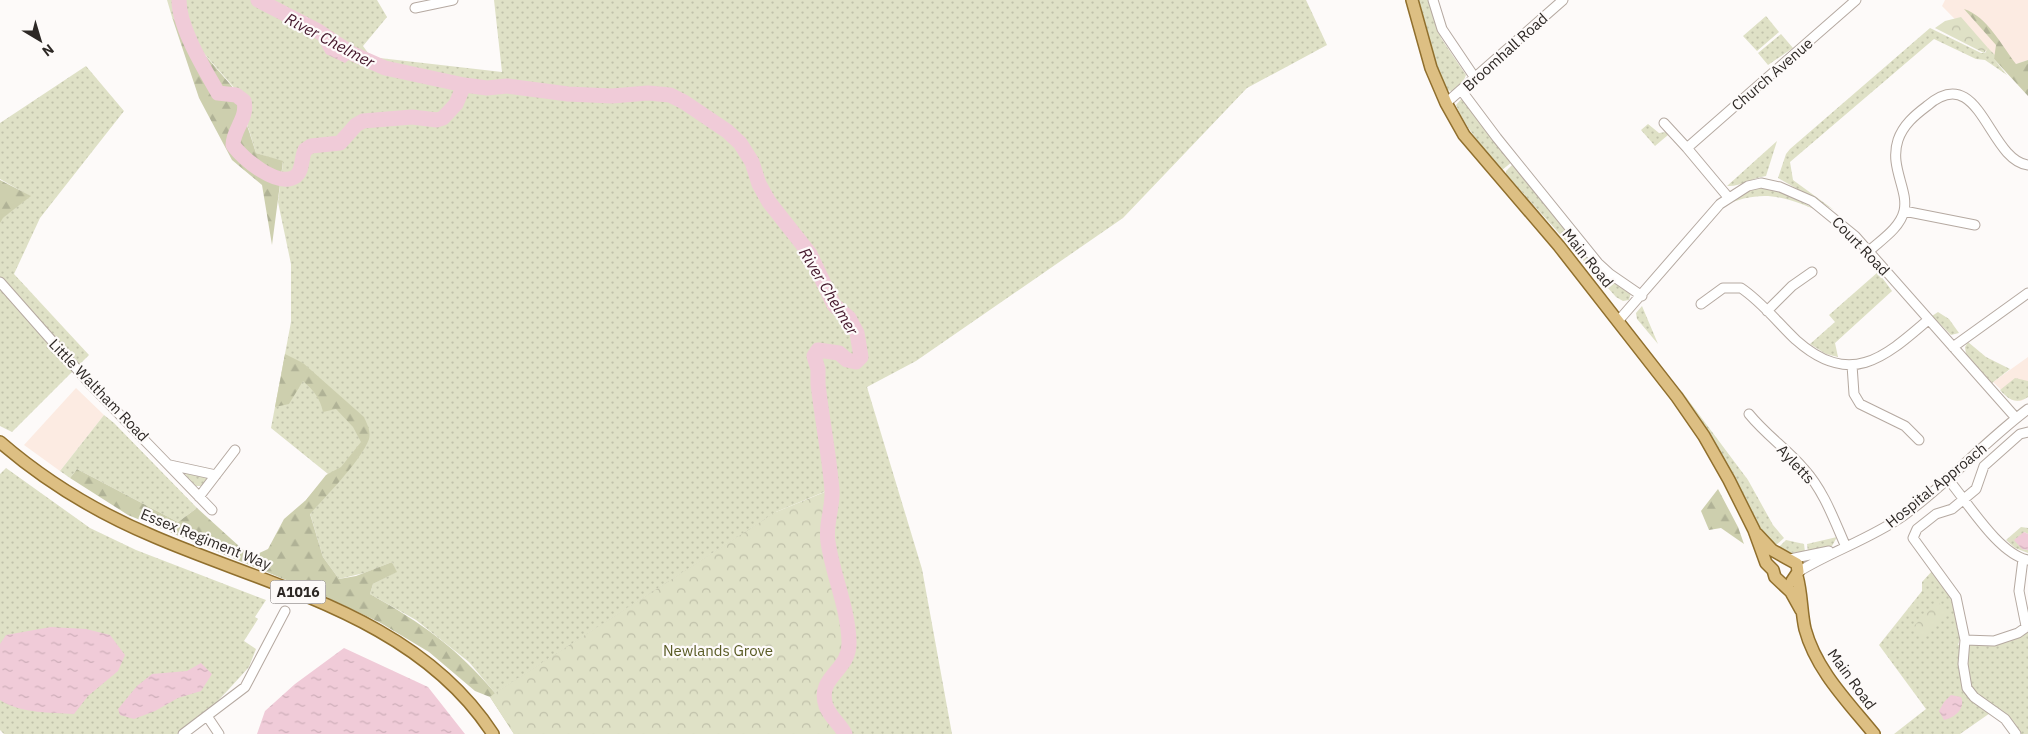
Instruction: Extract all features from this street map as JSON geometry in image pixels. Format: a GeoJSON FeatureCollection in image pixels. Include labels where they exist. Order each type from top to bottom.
{"type":"FeatureCollection","features":[{"type":"Feature","properties":{"kind":"main road","name":"Main Road"},"geometry":{"type":"LineString","coordinates":[[1412,0],[1422,43],[1446,103],[1470,143],[1546,230],[1668,384],[1704,436],[1729,480],[1754,530],[1763,557],[1791,592],[1801,610]]}},
{"type":"Feature","properties":{"kind":"main road","name":"Essex Regiment Way"},"geometry":{"type":"LineString","coordinates":[[0,442],[46,478],[98,509],[154,537],[320,600],[366,624],[434,668],[476,710],[493,734]]}},
{"type":"Feature","properties":{"kind":"main road","name":"Main Road"},"geometry":{"type":"LineString","coordinates":[[1754,530],[1772,550],[1797,564],[1801,591],[1801,610],[1808,638],[1820,663],[1870,731]]}},
{"type":"Feature","properties":{"kind":"main road"},"geometry":{"type":"LineString","coordinates":[[1787,558],[1777,562],[1776,575],[1787,583],[1798,574]]}},
{"type":"Feature","properties":{"kind":"main road"},"geometry":{"type":"LineString","coordinates":[[476,710],[501,734]]}},
{"type":"Feature","properties":{"kind":"street"},"geometry":{"type":"LineString","coordinates":[[415,8],[453,0]]}},
{"type":"Feature","properties":{"kind":"street"},"geometry":{"type":"LineString","coordinates":[[1433,0],[1442,29],[1475,78]]}},
{"type":"Feature","properties":{"kind":"street","name":"Broomhall Road"},"geometry":{"type":"LineString","coordinates":[[1446,103],[1563,0]]}},
{"type":"Feature","properties":{"kind":"street","name":"Church Avenue"},"geometry":{"type":"LineString","coordinates":[[1687,148],[1856,0]]}},
{"type":"Feature","properties":{"kind":"street","name":"Main Road"},"geometry":{"type":"LineString","coordinates":[[1462,90],[1497,138],[1598,263],[1610,274],[1642,296]]}},
{"type":"Feature","properties":{"kind":"street"},"geometry":{"type":"LineString","coordinates":[[1869,251],[1896,225],[1904,211],[1895,160],[1898,138],[1911,119],[1941,95],[1956,94],[1967,100],[1988,123],[2007,154],[2017,163],[2028,165]]}},
{"type":"Feature","properties":{"kind":"street"},"geometry":{"type":"LineString","coordinates":[[1664,123],[1728,197]]}},
{"type":"Feature","properties":{"kind":"street","name":"Court Road"},"geometry":{"type":"LineString","coordinates":[[1619,320],[1728,197],[1755,184],[1780,186],[1801,195],[1844,225],[2016,418]]}},
{"type":"Feature","properties":{"kind":"street"},"geometry":{"type":"LineString","coordinates":[[1904,211],[1975,225]]}},
{"type":"Feature","properties":{"kind":"street"},"geometry":{"type":"LineString","coordinates":[[1767,311],[1792,286],[1812,272]]}},
{"type":"Feature","properties":{"kind":"street","name":"Little Waltham Road"},"geometry":{"type":"LineString","coordinates":[[0,282],[92,385],[212,510]]}},
{"type":"Feature","properties":{"kind":"street"},"geometry":{"type":"LineString","coordinates":[[1701,304],[1714,292],[1732,286],[1748,293],[1796,340],[1814,354],[1835,362],[1852,364],[1877,360],[1928,320]]}},
{"type":"Feature","properties":{"kind":"street"},"geometry":{"type":"LineString","coordinates":[[1953,347],[2028,293]]}},
{"type":"Feature","properties":{"kind":"street"},"geometry":{"type":"LineString","coordinates":[[1852,364],[1854,394],[1860,404],[1905,426],[1919,440]]}},
{"type":"Feature","properties":{"kind":"street","name":"Hospital Approach"},"geometry":{"type":"LineString","coordinates":[[1798,574],[1841,548],[1870,536],[1904,515],[2028,409]]}},
{"type":"Feature","properties":{"kind":"street","name":"Ayletts"},"geometry":{"type":"LineString","coordinates":[[1749,414],[1809,474],[1827,504],[1841,548]]}},
{"type":"Feature","properties":{"kind":"street"},"geometry":{"type":"LineString","coordinates":[[2012,733],[2004,719],[1974,697],[1967,688],[1963,664],[1965,640],[1952,590],[1914,543],[1913,538],[1917,529],[1936,514],[1948,511],[1976,489],[1984,466],[2020,434],[2028,431]]}},
{"type":"Feature","properties":{"kind":"street"},"geometry":{"type":"LineString","coordinates":[[200,497],[235,450]]}},
{"type":"Feature","properties":{"kind":"street"},"geometry":{"type":"LineString","coordinates":[[170,465],[216,475]]}},
{"type":"Feature","properties":{"kind":"street"},"geometry":{"type":"LineString","coordinates":[[1947,478],[2002,545],[2026,560],[2019,582],[2027,626],[2018,633],[1994,641],[1965,640]]}},
{"type":"Feature","properties":{"kind":"street","name":"Hospital Approach"},"geometry":{"type":"LineString","coordinates":[[1787,558],[1841,548]]}},
{"type":"Feature","properties":{"kind":"street"},"geometry":{"type":"LineString","coordinates":[[183,734],[245,686],[285,611]]}},
{"type":"Feature","properties":{"kind":"street"},"geometry":{"type":"LineString","coordinates":[[207,716],[219,734]]}},
{"type":"Feature","properties":{"kind":"shaded area"},"geometry":{"type":"Polygon","coordinates":[[[1945,0],[2028,0],[2028,60],[2016,64],[1994,59],[1942,6],[1945,0]]]}},
{"type":"Feature","properties":{"kind":"shaded area"},"geometry":{"type":"Polygon","coordinates":[[[2028,357],[2028,397],[2021,401],[2012,400],[1993,382],[2028,357]]]}},
{"type":"Feature","properties":{"kind":"shaded area"},"geometry":{"type":"Polygon","coordinates":[[[76,388],[104,415],[60,471],[24,445],[76,388]]]}},
{"type":"Feature","properties":{"kind":"green space"},"geometry":{"type":"Polygon","coordinates":[[[167,0],[377,0],[387,17],[363,46],[371,57],[502,72],[494,0],[1306,0],[1327,45],[1247,88],[1123,218],[916,361],[867,387],[922,569],[952,734],[844,734],[829,712],[824,695],[829,680],[848,653],[849,644],[847,618],[827,536],[831,489],[776,512],[495,693],[469,662],[416,620],[370,594],[373,584],[396,572],[392,562],[364,573],[339,579],[323,557],[306,500],[328,474],[271,428],[291,322],[291,264],[278,202],[283,162],[256,153],[237,91],[172,17],[167,0]]]}},
{"type":"Feature","properties":{"kind":"green space"},"geometry":{"type":"Polygon","coordinates":[[[1417,0],[1430,0],[1441,38],[1466,75],[1464,80],[1452,91],[1446,90],[1433,60],[1417,0]]]}},
{"type":"Feature","properties":{"kind":"green space"},"geometry":{"type":"Polygon","coordinates":[[[1964,9],[1980,18],[1987,25],[2016,64],[2028,60],[2028,96],[1994,59],[1996,45],[1964,9]]]}},
{"type":"Feature","properties":{"kind":"green space"},"geometry":{"type":"Polygon","coordinates":[[[1766,16],[1779,32],[1757,51],[1743,36],[1766,16]]]}},
{"type":"Feature","properties":{"kind":"green space"},"geometry":{"type":"Polygon","coordinates":[[[172,17],[236,91],[256,153],[283,161],[272,245],[262,185],[232,160],[199,98],[172,17]]]}},
{"type":"Feature","properties":{"kind":"green space"},"geometry":{"type":"Polygon","coordinates":[[[1961,17],[1988,48],[1984,53],[1935,28],[1945,21],[1961,17]]]}},
{"type":"Feature","properties":{"kind":"green space"},"geometry":{"type":"Polygon","coordinates":[[[1930,28],[1981,53],[1985,53],[1988,48],[1995,55],[1994,59],[2007,75],[1985,60],[1976,59],[1934,39],[1790,162],[1793,180],[1834,210],[1778,178],[1786,154],[1790,149],[1930,28]]]}},
{"type":"Feature","properties":{"kind":"green space"},"geometry":{"type":"Polygon","coordinates":[[[1781,34],[1793,48],[1768,65],[1758,53],[1781,34]]]}},
{"type":"Feature","properties":{"kind":"green space"},"geometry":{"type":"Polygon","coordinates":[[[86,66],[124,111],[40,218],[14,274],[89,355],[12,432],[0,426],[0,220],[30,196],[0,179],[0,123],[86,66]]]}},
{"type":"Feature","properties":{"kind":"green space"},"geometry":{"type":"Polygon","coordinates":[[[1462,98],[1512,162],[1502,170],[1476,139],[1460,114],[1456,105],[1462,98]]]}},
{"type":"Feature","properties":{"kind":"green space"},"geometry":{"type":"Polygon","coordinates":[[[1648,124],[1659,133],[1666,132],[1668,135],[1655,146],[1641,130],[1648,124]]]}},
{"type":"Feature","properties":{"kind":"green space"},"geometry":{"type":"Polygon","coordinates":[[[1777,141],[1766,176],[1737,185],[1727,186],[1777,141]]]}},
{"type":"Feature","properties":{"kind":"green space"},"geometry":{"type":"Polygon","coordinates":[[[1513,164],[1631,293],[1629,300],[1623,301],[1616,297],[1506,174],[1506,171],[1513,164]]]}},
{"type":"Feature","properties":{"kind":"green space"},"geometry":{"type":"Polygon","coordinates":[[[0,180],[31,196],[3,218],[0,223],[0,180]]]}},
{"type":"Feature","properties":{"kind":"green space"},"geometry":{"type":"Polygon","coordinates":[[[1756,186],[1774,188],[1821,212],[1783,198],[1771,196],[1748,198],[1720,207],[1756,186]]]}},
{"type":"Feature","properties":{"kind":"green space"},"geometry":{"type":"Polygon","coordinates":[[[1878,272],[1892,291],[1835,343],[1838,357],[1826,354],[1810,344],[1835,322],[1829,315],[1878,272]]]}},
{"type":"Feature","properties":{"kind":"green space"},"geometry":{"type":"Polygon","coordinates":[[[1642,306],[1658,344],[1637,319],[1636,313],[1642,306]]]}},
{"type":"Feature","properties":{"kind":"green space"},"geometry":{"type":"Polygon","coordinates":[[[1938,312],[1949,319],[1959,333],[1951,335],[1932,316],[1938,312]]]}},
{"type":"Feature","properties":{"kind":"green space"},"geometry":{"type":"Polygon","coordinates":[[[1968,342],[1986,357],[2010,369],[1992,383],[1966,354],[1965,347],[1968,342]]]}},
{"type":"Feature","properties":{"kind":"green space","name":"Newlands Grove"},"geometry":{"type":"Polygon","coordinates":[[[285,354],[303,363],[364,417],[369,430],[369,439],[359,457],[310,514],[323,557],[339,579],[356,576],[392,562],[397,572],[373,584],[370,594],[438,637],[467,663],[495,693],[776,512],[784,585],[835,570],[845,612],[849,645],[844,663],[827,681],[824,695],[828,709],[843,734],[514,734],[490,697],[475,691],[429,652],[379,622],[320,594],[128,515],[70,478],[77,469],[178,522],[197,508],[251,557],[268,549],[284,519],[306,500],[326,475],[341,467],[361,442],[353,427],[336,409],[323,412],[316,395],[303,381],[289,404],[275,407],[285,354]]]}},
{"type":"Feature","properties":{"kind":"green space"},"geometry":{"type":"Polygon","coordinates":[[[2015,378],[2028,381],[2028,397],[2020,401],[2012,400],[2000,390],[2015,378]]]}},
{"type":"Feature","properties":{"kind":"green space"},"geometry":{"type":"Polygon","coordinates":[[[1680,389],[1748,480],[1773,525],[1784,538],[1774,547],[1760,529],[1703,425],[1680,389]]]}},
{"type":"Feature","properties":{"kind":"green space"},"geometry":{"type":"Polygon","coordinates":[[[104,415],[197,508],[178,522],[77,469],[70,478],[60,471],[104,415]]]}},
{"type":"Feature","properties":{"kind":"green space"},"geometry":{"type":"Polygon","coordinates":[[[6,468],[90,528],[136,550],[266,600],[255,617],[258,619],[244,641],[256,649],[249,667],[209,710],[177,734],[4,734],[0,730],[0,474],[6,468]]]}},
{"type":"Feature","properties":{"kind":"green space"},"geometry":{"type":"Polygon","coordinates":[[[182,471],[206,477],[207,479],[201,486],[196,486],[182,471]]]}},
{"type":"Feature","properties":{"kind":"green space","name":"Newlands Grove"},"geometry":{"type":"Polygon","coordinates":[[[832,489],[828,541],[846,616],[849,642],[846,659],[828,681],[825,694],[829,711],[845,734],[514,734],[490,697],[495,693],[776,512],[832,489]]]}},
{"type":"Feature","properties":{"kind":"green space"},"geometry":{"type":"Polygon","coordinates":[[[1718,489],[1738,527],[1744,544],[1721,528],[1709,530],[1701,511],[1718,489]]]}},
{"type":"Feature","properties":{"kind":"green space"},"geometry":{"type":"Polygon","coordinates":[[[2021,527],[2028,528],[2028,534],[2024,532],[2022,549],[2028,550],[2028,553],[2015,548],[2006,540],[2021,527]]]}},
{"type":"Feature","properties":{"kind":"green space"},"geometry":{"type":"Polygon","coordinates":[[[1837,537],[1832,546],[1808,552],[1807,544],[1837,537]]]}},
{"type":"Feature","properties":{"kind":"green space"},"geometry":{"type":"Polygon","coordinates":[[[1786,540],[1804,544],[1805,552],[1789,553],[1777,549],[1786,540]]]}},
{"type":"Feature","properties":{"kind":"green space"},"geometry":{"type":"Polygon","coordinates":[[[1933,570],[1951,594],[1961,636],[1958,645],[2028,629],[2028,734],[2019,734],[1993,711],[1960,734],[1894,734],[1926,709],[1879,645],[1922,591],[1922,582],[1933,570]]]}},
{"type":"Feature","properties":{"kind":"green space"},"geometry":{"type":"Polygon","coordinates":[[[1938,602],[1949,613],[1923,639],[1912,628],[1938,602]]]}},
{"type":"Feature","properties":{"kind":"water"},"geometry":{"type":"Polygon","coordinates":[[[319,29],[347,42],[355,48],[350,59],[345,63],[326,54],[317,38],[319,29]]]}},
{"type":"Feature","properties":{"kind":"water"},"geometry":{"type":"Polygon","coordinates":[[[2024,532],[2028,534],[2028,550],[2022,549],[2014,540],[2024,532]]]}},
{"type":"Feature","properties":{"kind":"water"},"geometry":{"type":"Polygon","coordinates":[[[51,627],[86,629],[110,635],[125,655],[118,671],[88,696],[74,714],[26,710],[8,705],[0,700],[0,644],[6,635],[51,627]]]}},
{"type":"Feature","properties":{"kind":"water"},"geometry":{"type":"Polygon","coordinates":[[[344,648],[428,687],[465,734],[257,734],[265,711],[295,684],[344,648]]]}},
{"type":"Feature","properties":{"kind":"water"},"geometry":{"type":"Polygon","coordinates":[[[201,663],[212,674],[201,691],[178,698],[155,711],[134,719],[120,715],[118,709],[137,686],[152,674],[187,671],[201,663]]]}},
{"type":"Feature","properties":{"kind":"water"},"geometry":{"type":"Polygon","coordinates":[[[1951,695],[1961,697],[1961,709],[1956,715],[1944,720],[1939,711],[1951,695]]]}},
{"type":"Feature","properties":{"kind":"waterway","name":"River Chelmer"},"geometry":{"type":"LineString","coordinates":[[179,0],[183,23],[188,35],[218,93],[236,95],[244,101],[244,113],[235,134],[233,145],[252,164],[280,178],[288,179],[296,176],[301,167],[305,150],[311,146],[340,143],[356,125],[363,121],[412,117],[437,120],[443,118],[456,104],[464,85]]}},
{"type":"Feature","properties":{"kind":"waterway","name":"River Chelmer"},"geometry":{"type":"LineString","coordinates":[[258,0],[318,31],[351,53],[385,68],[487,88],[507,86],[568,94],[612,96],[648,93],[670,95],[684,102],[727,131],[740,143],[752,162],[759,184],[769,202],[810,254],[834,305],[849,318],[857,333],[861,357],[856,362],[847,360],[839,353],[818,350],[814,356],[818,369],[818,384],[832,490],[827,535],[846,616],[849,642],[848,652],[840,668],[829,680],[824,696],[828,710],[845,734]]}}]}
